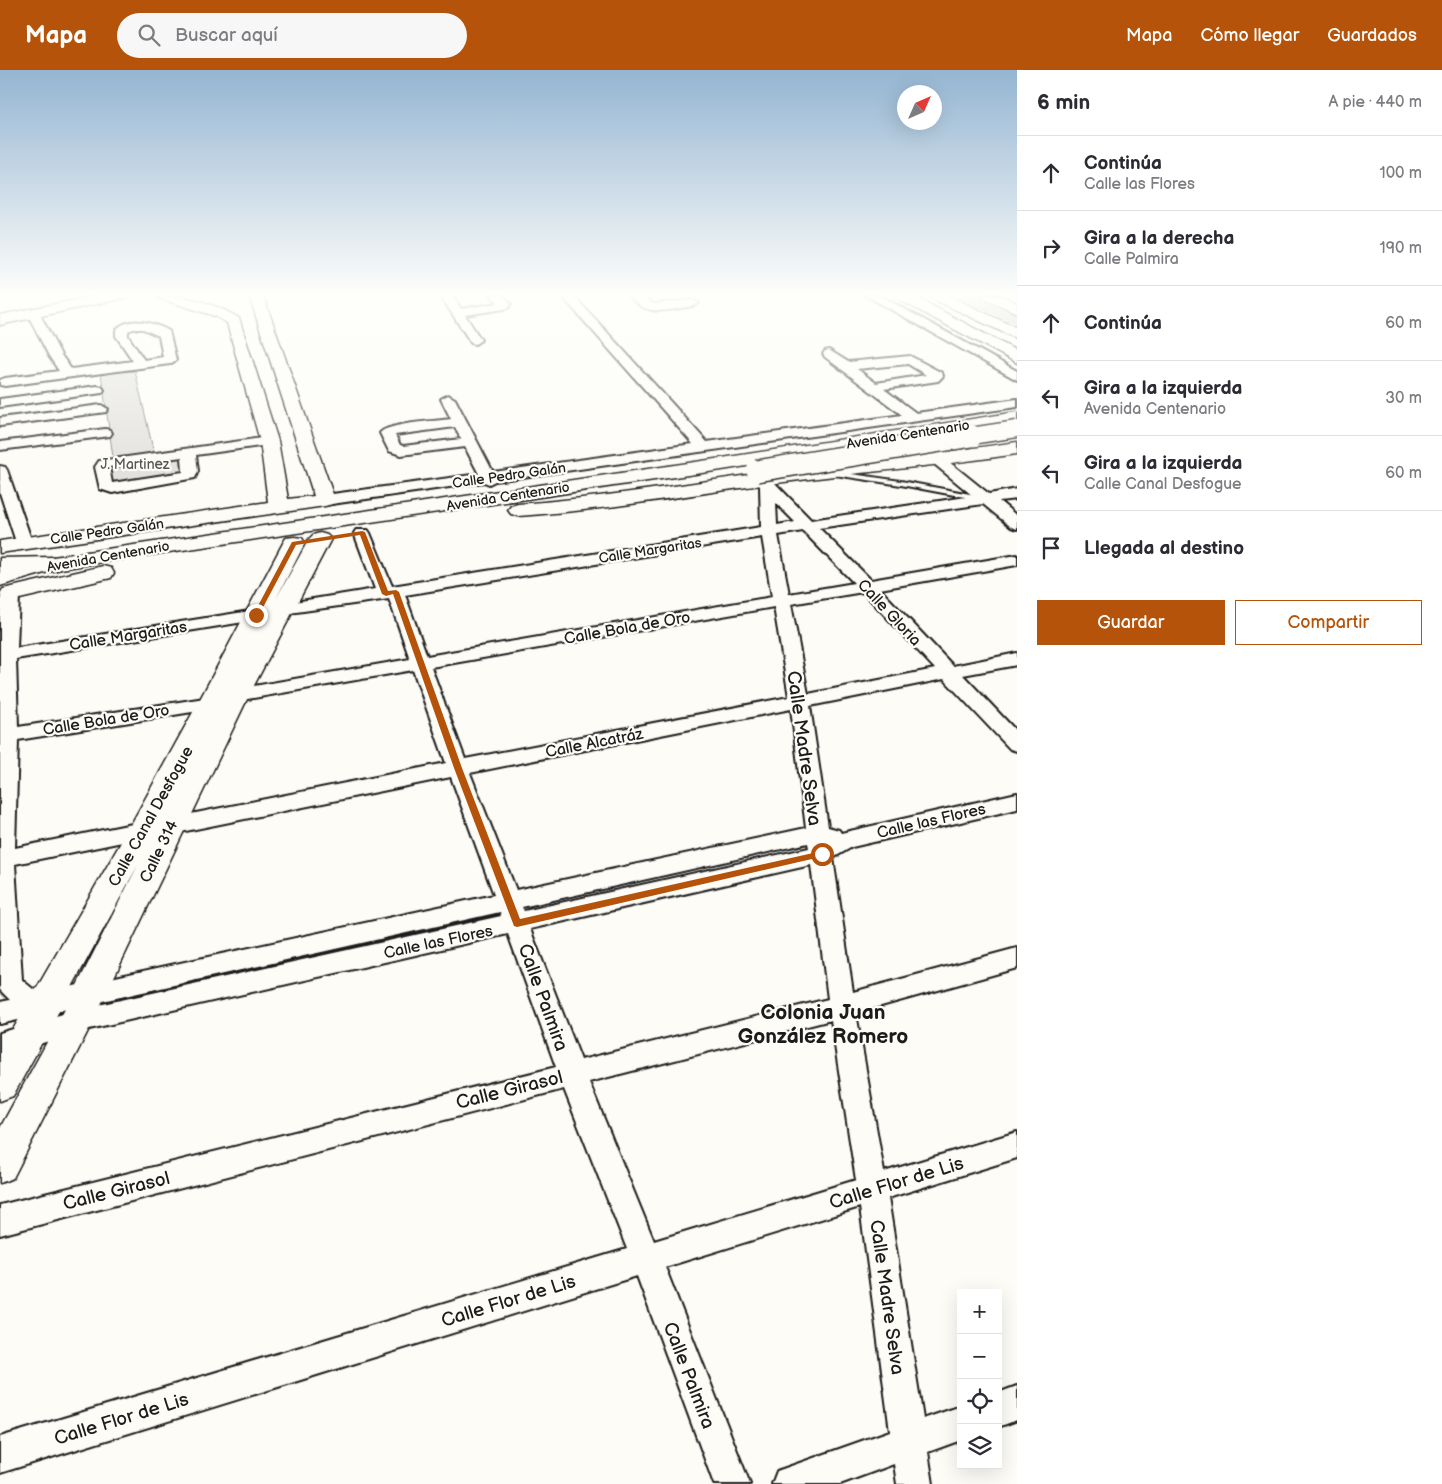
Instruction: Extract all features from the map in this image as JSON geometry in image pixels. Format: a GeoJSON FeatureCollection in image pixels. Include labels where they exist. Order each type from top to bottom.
{"type":"FeatureCollection","features":[{"type":"Feature","properties":{"kind":"main road"},"geometry":{"type":"LineString","coordinates":[[242,361],[269,441],[279,507]]}},
{"type":"Feature","properties":{"kind":"main road"},"geometry":{"type":"LineString","coordinates":[[277,361],[325,500]]}},
{"type":"Feature","properties":{"kind":"main road","name":"Avenida Centenario"},"geometry":{"type":"LineString","coordinates":[[3,590],[53,564],[1017,417]]}},
{"type":"Feature","properties":{"kind":"main road"},"geometry":{"type":"LineString","coordinates":[[900,435],[946,441],[1013,439]]}},
{"type":"Feature","properties":{"kind":"main road","name":"Avenida Centenario"},"geometry":{"type":"LineString","coordinates":[[3,590],[118,570],[506,510],[555,500],[938,460],[1013,439]]}},
{"type":"Feature","properties":{"kind":"main road","name":"Avenida Centenario"},"geometry":{"type":"LineString","coordinates":[[763,479],[1013,439]]}},
{"type":"Feature","properties":{"kind":"main road","name":"Calle Pedro Galán"},"geometry":{"type":"LineString","coordinates":[[0,551],[24,542],[325,500]]}},
{"type":"Feature","properties":{"kind":"main road","name":"Calle 314"},"geometry":{"type":"LineString","coordinates":[[0,1165],[76,1021],[171,826],[224,699],[307,541]]}},
{"type":"Feature","properties":{"kind":"main road"},"geometry":{"type":"LineString","coordinates":[[0,551],[53,564]]}},
{"type":"Feature","properties":{"kind":"main road","name":"Calle Canal Desfogue"},"geometry":{"type":"LineString","coordinates":[[0,1085],[142,830],[224,699]]}},
{"type":"Feature","properties":{"kind":"street"},"geometry":{"type":"LineString","coordinates":[[2,383],[46,361],[68,374]]}},
{"type":"Feature","properties":{"kind":"street"},"geometry":{"type":"LineString","coordinates":[[626,361],[703,446]]}},
{"type":"Feature","properties":{"kind":"street"},"geometry":{"type":"LineString","coordinates":[[838,361],[913,417]]}},
{"type":"Feature","properties":{"kind":"street"},"geometry":{"type":"LineString","coordinates":[[844,366],[899,361]]}},
{"type":"Feature","properties":{"kind":"street"},"geometry":{"type":"LineString","coordinates":[[873,387],[937,376],[912,361]]}},
{"type":"Feature","properties":{"kind":"street"},"geometry":{"type":"LineString","coordinates":[[990,361],[1017,376]]}},
{"type":"Feature","properties":{"kind":"street"},"geometry":{"type":"LineString","coordinates":[[2,383],[141,364]]}},
{"type":"Feature","properties":{"kind":"street"},"geometry":{"type":"LineString","coordinates":[[0,403],[97,390]]}},
{"type":"Feature","properties":{"kind":"street"},"geometry":{"type":"LineString","coordinates":[[448,399],[469,442],[490,478]]}},
{"type":"Feature","properties":{"kind":"street","name":"Calle Pedro Galán"},"geometry":{"type":"LineString","coordinates":[[325,500],[1017,403]]}},
{"type":"Feature","properties":{"kind":"street"},"geometry":{"type":"LineString","coordinates":[[0,422],[102,409]]}},
{"type":"Feature","properties":{"kind":"street"},"geometry":{"type":"LineString","coordinates":[[459,422],[387,433],[394,448],[401,450],[469,442]]}},
{"type":"Feature","properties":{"kind":"street"},"geometry":{"type":"LineString","coordinates":[[0,446],[105,433]]}},
{"type":"Feature","properties":{"kind":"street"},"geometry":{"type":"LineString","coordinates":[[188,452],[190,475],[112,488],[105,486],[102,467],[104,464],[188,452],[269,441]]}},
{"type":"Feature","properties":{"kind":"street"},"geometry":{"type":"LineString","coordinates":[[938,460],[1017,524]]}},
{"type":"Feature","properties":{"kind":"street"},"geometry":{"type":"LineString","coordinates":[[0,470],[24,542]]}},
{"type":"Feature","properties":{"kind":"street","name":"Calle Gloria"},"geometry":{"type":"LineString","coordinates":[[763,479],[1017,744]]}},
{"type":"Feature","properties":{"kind":"street","name":"Calle Madre Selva"},"geometry":{"type":"LineString","coordinates":[[763,479],[769,531],[800,703],[842,1006],[872,1189],[915,1484]]}},
{"type":"Feature","properties":{"kind":"street","name":"Calle Margaritas"},"geometry":{"type":"LineString","coordinates":[[4,655],[769,531],[1017,494]]}},
{"type":"Feature","properties":{"kind":"street","name":"Calle Palmira"},"geometry":{"type":"LineString","coordinates":[[362,532],[421,663],[458,768],[572,1073],[646,1258],[732,1484]]}},
{"type":"Feature","properties":{"kind":"street","name":"Calle Bola de Oro"},"geometry":{"type":"LineString","coordinates":[[4,735],[224,699],[1017,560]]}},
{"type":"Feature","properties":{"kind":"street"},"geometry":{"type":"LineString","coordinates":[[3,590],[4,735],[2,858],[10,986],[25,997],[46,1003]]}},
{"type":"Feature","properties":{"kind":"street","name":"Calle Alcatráz"},"geometry":{"type":"LineString","coordinates":[[171,826],[1017,659]]}},
{"type":"Feature","properties":{"kind":"street","name":"Calle las Flores"},"geometry":{"type":"LineString","coordinates":[[28,1037],[76,1021],[513,912],[1017,801]]}},
{"type":"Feature","properties":{"kind":"street"},"geometry":{"type":"LineString","coordinates":[[2,858],[142,830]]}},
{"type":"Feature","properties":{"kind":"street","name":"Calle las Flores"},"geometry":{"type":"LineString","coordinates":[[0,1013],[88,993],[513,912]]}},
{"type":"Feature","properties":{"kind":"street","name":"Calle Girasol"},"geometry":{"type":"LineString","coordinates":[[0,1220],[572,1073],[842,1006],[1017,958]]}},
{"type":"Feature","properties":{"kind":"street"},"geometry":{"type":"LineString","coordinates":[[0,1044],[28,1037]]}},
{"type":"Feature","properties":{"kind":"street","name":"Calle Flor de Lis"},"geometry":{"type":"LineString","coordinates":[[0,1454],[1017,1145]]}},
{"type":"Feature","properties":{"kind":"street"},"geometry":{"type":"LineString","coordinates":[[1002,1409],[1017,1403]]}},
{"type":"Feature","properties":{"kind":"street"},"geometry":{"type":"LineString","coordinates":[[790,1484],[957,1425]]}},
{"type":"Feature","properties":{"kind":"lane"},"geometry":{"type":"LineString","coordinates":[[821,472],[901,483],[986,499]]}},
{"type":"Feature","properties":{"kind":"green space","name":"J. Martinez"},"geometry":{"type":"Polygon","coordinates":[[[135,371],[155,458],[187,455],[189,478],[110,489],[109,465],[114,464],[101,373],[135,371]]]}},
{"type":"Feature","properties":{"kind":"district","name":"Colonia Juan González Romero"},"geometry":{"type":"Point","coordinates":[823,1024]}},
{"type":"Feature","properties":{"kind":"route"},"geometry":{"type":"LineString","coordinates":[[256,615],[294,543],[362,532],[386,594],[396,592],[458,768],[517,923],[822,854]]}}]}
